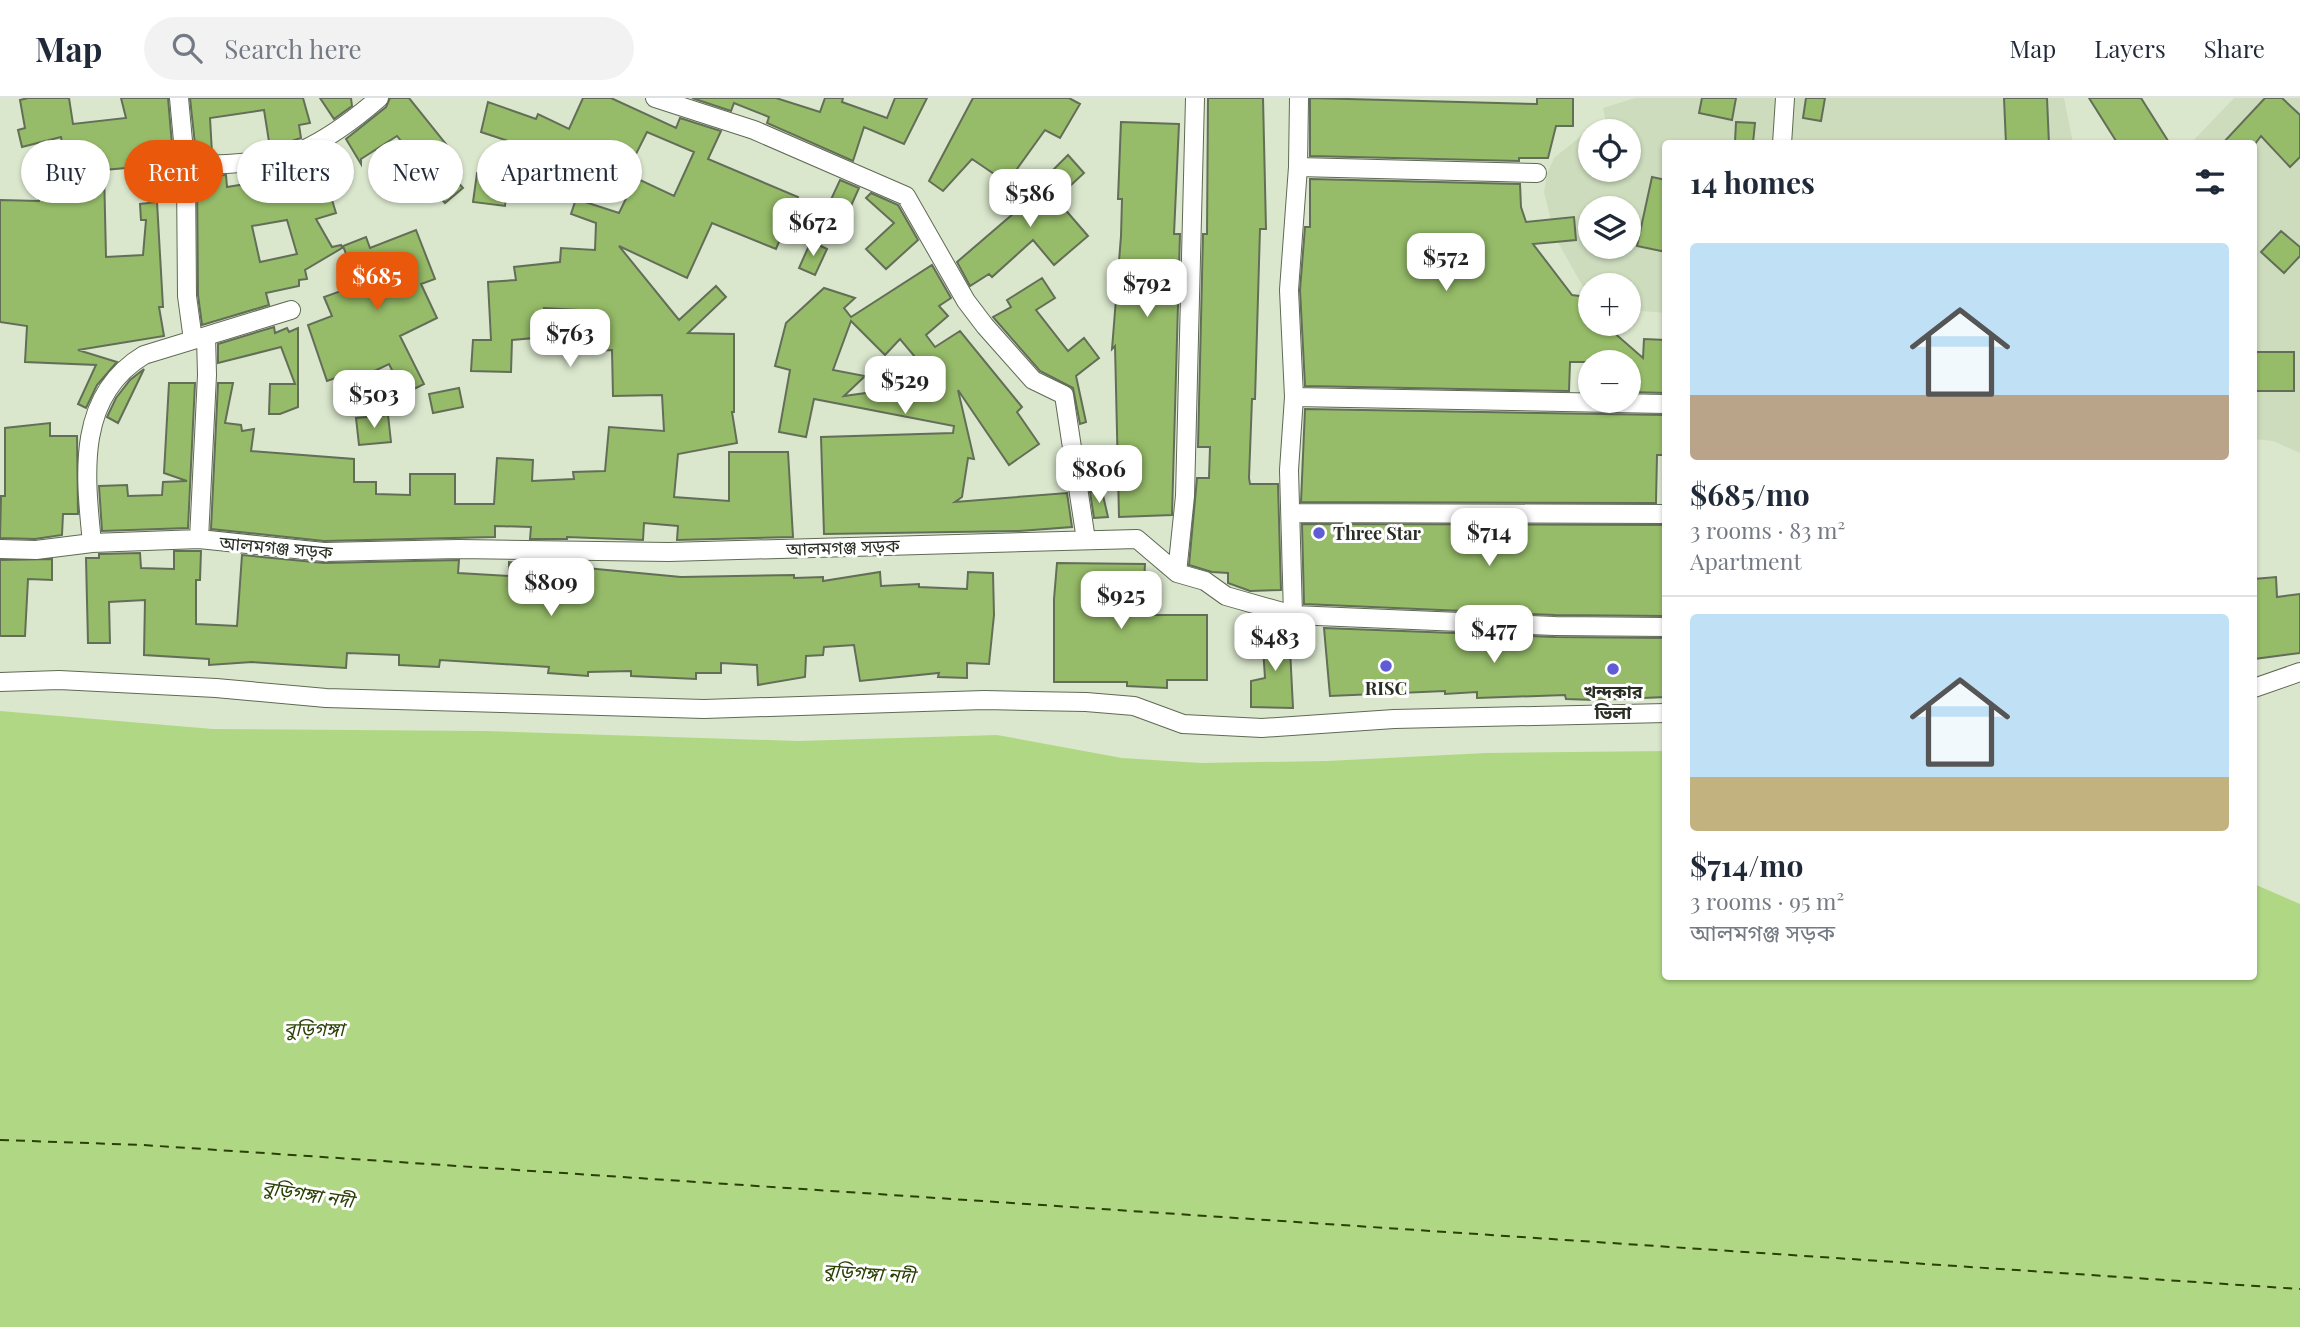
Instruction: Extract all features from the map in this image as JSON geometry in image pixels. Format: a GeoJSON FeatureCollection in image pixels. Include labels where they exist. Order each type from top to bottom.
{"type":"FeatureCollection","features":[{"type":"Feature","properties":{"kind":"street"},"geometry":{"type":"LineString","coordinates":[[179,98],[183,140]]}},
{"type":"Feature","properties":{"kind":"street"},"geometry":{"type":"LineString","coordinates":[[223,164],[242,163],[301,151],[351,122],[379,98]]}},
{"type":"Feature","properties":{"kind":"street"},"geometry":{"type":"LineString","coordinates":[[655,98],[754,130],[906,196],[966,301],[985,326],[1033,380],[1064,395],[1086,540]]}},
{"type":"Feature","properties":{"kind":"street"},"geometry":{"type":"LineString","coordinates":[[1177,573],[1185,496],[1195,98]]}},
{"type":"Feature","properties":{"kind":"street"},"geometry":{"type":"LineString","coordinates":[[1293,615],[1289,470],[1294,397],[1289,290],[1298,167],[1298,98]]}},
{"type":"Feature","properties":{"kind":"street"},"geometry":{"type":"LineString","coordinates":[[1782,140],[1785,98]]}},
{"type":"Feature","properties":{"kind":"street"},"geometry":{"type":"LineString","coordinates":[[1298,167],[1537,173]]}},
{"type":"Feature","properties":{"kind":"street"},"geometry":{"type":"LineString","coordinates":[[186,203],[187,296],[200,338],[207,375],[199,539]]}},
{"type":"Feature","properties":{"kind":"street"},"geometry":{"type":"LineString","coordinates":[[92,543],[85,465],[88,439],[106,393],[123,368],[144,355],[291,310]]}},
{"type":"Feature","properties":{"kind":"street"},"geometry":{"type":"LineString","coordinates":[[1294,397],[1662,404]]}},
{"type":"Feature","properties":{"kind":"street"},"geometry":{"type":"LineString","coordinates":[[1291,513],[1662,514]]}},
{"type":"Feature","properties":{"kind":"street","name":"আলমগঞ্জ সড়ক"},"geometry":{"type":"LineString","coordinates":[[0,549],[36,550],[92,543],[199,539],[324,552],[459,549],[669,552],[1137,539],[1177,573],[1205,581],[1226,596],[1293,615],[1555,626],[1662,626]]}},
{"type":"Feature","properties":{"kind":"street"},"geometry":{"type":"LineString","coordinates":[[2257,687],[2300,672]]}},
{"type":"Feature","properties":{"kind":"street"},"geometry":{"type":"LineString","coordinates":[[0,682],[59,680],[216,688],[326,698],[704,709],[984,700],[1086,702],[1134,706],[1183,724],[1262,728],[1394,719],[1662,713]]}},
{"type":"Feature","properties":{"kind":"shaded area"},"geometry":{"type":"Polygon","coordinates":[[[1635,98],[2064,98],[2072,140],[1662,140],[1662,313],[1641,311],[1641,273],[1578,273],[1578,278],[1555,237],[1544,192],[1547,174],[1554,158],[1578,138],[1578,182],[1641,182],[1641,119],[1605,119],[1603,108],[1635,98]]]}},
{"type":"Feature","properties":{"kind":"shaded area"},"geometry":{"type":"Polygon","coordinates":[[[2234,98],[2300,98],[2300,453],[2273,441],[2257,439],[2257,140],[2194,140],[2234,98]]]}},
{"type":"Feature","properties":{"kind":"water","name":"বুড়িগঙ্গা"},"geometry":{"type":"Polygon","coordinates":[[[0,711],[213,729],[485,731],[798,741],[997,735],[1122,758],[1201,763],[1327,761],[1486,753],[1662,751],[1662,980],[2257,980],[2257,885],[2300,904],[2300,1327],[0,1327],[0,711]]]}},
{"type":"Feature","properties":{"kind":"building"},"geometry":{"type":"Polygon","coordinates":[[[69,98],[73,124],[126,118],[121,98],[168,98],[172,140],[124,140],[124,168],[110,169],[110,140],[62,140],[61,137],[49,140],[21,140],[21,143],[18,130],[25,128],[20,100],[69,98]]]}},
{"type":"Feature","properties":{"kind":"building"},"geometry":{"type":"Polygon","coordinates":[[[190,98],[303,98],[310,123],[299,125],[301,138],[269,140],[264,110],[210,118],[211,140],[194,140],[190,98]]]}},
{"type":"Feature","properties":{"kind":"building"},"geometry":{"type":"Polygon","coordinates":[[[320,98],[351,98],[352,106],[334,119],[320,98]]]}},
{"type":"Feature","properties":{"kind":"building"},"geometry":{"type":"Polygon","coordinates":[[[390,98],[409,98],[443,140],[400,140],[397,136],[391,140],[368,140],[368,155],[361,159],[361,164],[354,152],[354,140],[346,139],[386,107],[390,98]]]}},
{"type":"Feature","properties":{"kind":"building"},"geometry":{"type":"Polygon","coordinates":[[[583,98],[611,98],[676,128],[680,118],[721,131],[708,159],[798,197],[776,249],[712,223],[687,278],[619,246],[679,320],[716,286],[726,297],[688,333],[734,334],[732,412],[737,443],[678,454],[674,497],[729,501],[729,452],[788,452],[793,537],[677,540],[678,526],[644,523],[643,540],[567,537],[530,539],[531,527],[495,526],[495,537],[324,541],[211,529],[218,383],[233,383],[225,423],[241,425],[242,431],[254,429],[251,451],[354,459],[354,482],[376,482],[376,494],[410,495],[410,474],[455,474],[455,504],[494,504],[497,458],[533,460],[532,481],[574,479],[573,472],[605,471],[609,427],[664,431],[662,395],[613,396],[612,350],[596,351],[596,311],[544,308],[546,337],[512,340],[511,372],[471,371],[473,340],[491,340],[488,282],[516,280],[514,267],[560,262],[561,248],[595,250],[596,223],[571,214],[575,203],[588,203],[619,213],[624,203],[642,203],[642,181],[674,196],[694,152],[647,132],[642,142],[505,140],[481,132],[488,102],[536,119],[538,114],[569,129],[583,98]]]}},
{"type":"Feature","properties":{"kind":"building"},"geometry":{"type":"Polygon","coordinates":[[[692,98],[776,98],[820,112],[825,98],[843,98],[842,102],[887,118],[895,98],[927,98],[904,144],[864,127],[853,161],[767,123],[769,117],[734,103],[731,111],[692,98]]]}},
{"type":"Feature","properties":{"kind":"building"},"geometry":{"type":"Polygon","coordinates":[[[973,98],[1069,98],[1080,104],[1060,138],[1045,130],[1009,180],[1003,180],[972,159],[943,191],[929,181],[973,98]]]}},
{"type":"Feature","properties":{"kind":"building"},"geometry":{"type":"Polygon","coordinates":[[[1208,98],[1263,98],[1266,229],[1260,229],[1255,399],[1252,399],[1249,478],[1250,484],[1278,484],[1281,590],[1250,591],[1228,583],[1228,573],[1212,572],[1189,565],[1197,478],[1209,478],[1210,447],[1198,447],[1203,234],[1207,234],[1208,98]]]}},
{"type":"Feature","properties":{"kind":"building"},"geometry":{"type":"Polygon","coordinates":[[[1310,98],[1537,104],[1537,98],[1573,98],[1573,126],[1556,126],[1548,158],[1519,158],[1519,161],[1310,156],[1310,98]]]}},
{"type":"Feature","properties":{"kind":"building"},"geometry":{"type":"Polygon","coordinates":[[[1702,98],[1736,98],[1732,120],[1699,113],[1702,98]]]}},
{"type":"Feature","properties":{"kind":"building"},"geometry":{"type":"Polygon","coordinates":[[[1806,98],[1825,98],[1821,121],[1803,118],[1806,98]]]}},
{"type":"Feature","properties":{"kind":"building"},"geometry":{"type":"Polygon","coordinates":[[[2004,98],[2047,98],[2049,140],[2006,140],[2004,98]]]}},
{"type":"Feature","properties":{"kind":"building"},"geometry":{"type":"Polygon","coordinates":[[[2089,98],[2141,98],[2167,140],[2115,140],[2089,98]]]}},
{"type":"Feature","properties":{"kind":"building"},"geometry":{"type":"Polygon","coordinates":[[[2265,98],[2282,98],[2300,115],[2300,157],[2290,167],[2261,136],[2257,141],[2226,140],[2265,98]]]}},
{"type":"Feature","properties":{"kind":"building"},"geometry":{"type":"Polygon","coordinates":[[[1121,122],[1179,124],[1174,234],[1180,234],[1172,515],[1119,517],[1115,346],[1112,349],[1121,236],[1122,199],[1118,199],[1121,122]]]}},
{"type":"Feature","properties":{"kind":"building"},"geometry":{"type":"Polygon","coordinates":[[[1736,122],[1755,123],[1753,140],[1735,140],[1736,122]]]}},
{"type":"Feature","properties":{"kind":"building"},"geometry":{"type":"Polygon","coordinates":[[[1068,155],[1084,173],[1056,199],[1088,236],[1054,265],[1033,240],[992,277],[989,274],[970,286],[957,262],[1056,177],[1051,172],[1068,155]]]}},
{"type":"Feature","properties":{"kind":"building"},"geometry":{"type":"Polygon","coordinates":[[[477,173],[477,202],[473,202],[477,173]]]}},
{"type":"Feature","properties":{"kind":"building"},"geometry":{"type":"Polygon","coordinates":[[[223,175],[226,175],[227,187],[237,185],[237,203],[333,203],[336,213],[316,219],[332,247],[341,245],[342,248],[305,270],[307,279],[299,280],[299,286],[266,293],[269,305],[202,325],[198,295],[197,203],[223,203],[223,175]],[[287,220],[252,226],[260,262],[297,254],[287,220]]]}},
{"type":"Feature","properties":{"kind":"building"},"geometry":{"type":"Polygon","coordinates":[[[1652,177],[1662,179],[1662,251],[1641,247],[1641,228],[1652,177]]]}},
{"type":"Feature","properties":{"kind":"building"},"geometry":{"type":"Polygon","coordinates":[[[1310,179],[1520,184],[1521,207],[1526,222],[1574,217],[1576,240],[1533,244],[1572,295],[1578,296],[1578,336],[1618,336],[1634,350],[1578,350],[1578,362],[1570,362],[1569,391],[1305,386],[1300,290],[1305,227],[1310,227],[1310,179]]]}},
{"type":"Feature","properties":{"kind":"building"},"geometry":{"type":"Polygon","coordinates":[[[840,180],[859,188],[847,215],[828,206],[840,180]]]}},
{"type":"Feature","properties":{"kind":"building"},"geometry":{"type":"Polygon","coordinates":[[[871,193],[898,205],[918,240],[886,269],[866,249],[894,223],[866,198],[871,193]]]}},
{"type":"Feature","properties":{"kind":"building"},"geometry":{"type":"Polygon","coordinates":[[[0,200],[21,201],[21,203],[105,203],[106,257],[143,255],[146,220],[141,220],[140,204],[157,203],[163,307],[159,307],[164,336],[78,350],[117,362],[97,385],[86,408],[78,404],[96,365],[25,362],[27,326],[0,322],[0,200]]]}},
{"type":"Feature","properties":{"kind":"building"},"geometry":{"type":"Polygon","coordinates":[[[481,203],[505,203],[505,206],[481,203]]]}},
{"type":"Feature","properties":{"kind":"building"},"geometry":{"type":"Polygon","coordinates":[[[416,230],[435,279],[421,284],[437,318],[400,336],[424,384],[404,394],[389,364],[347,384],[344,375],[327,381],[308,325],[332,316],[324,297],[358,285],[343,246],[366,237],[370,248],[416,230]]]}},
{"type":"Feature","properties":{"kind":"building"},"geometry":{"type":"Polygon","coordinates":[[[2281,231],[2300,247],[2300,256],[2284,273],[2261,252],[2281,231]]]}},
{"type":"Feature","properties":{"kind":"building"},"geometry":{"type":"Polygon","coordinates":[[[811,241],[827,249],[815,275],[799,268],[811,241]]]}},
{"type":"Feature","properties":{"kind":"building"},"geometry":{"type":"Polygon","coordinates":[[[932,265],[951,298],[939,306],[948,316],[926,335],[935,347],[960,331],[1022,407],[1017,412],[1039,444],[1009,465],[958,390],[974,459],[968,458],[962,497],[955,502],[1067,493],[1072,527],[1019,531],[824,534],[821,437],[953,433],[954,426],[814,399],[806,437],[779,432],[790,370],[775,366],[786,323],[824,288],[855,298],[844,308],[851,317],[932,265]],[[851,321],[833,370],[865,376],[844,396],[937,383],[900,339],[885,355],[851,321]]]}},
{"type":"Feature","properties":{"kind":"building"},"geometry":{"type":"Polygon","coordinates":[[[1042,278],[1055,298],[1036,310],[1068,351],[1084,338],[1099,358],[1076,376],[1086,422],[1080,424],[1073,388],[1040,371],[993,317],[1011,307],[1007,300],[1042,278]]]}},
{"type":"Feature","properties":{"kind":"building"},"geometry":{"type":"Polygon","coordinates":[[[274,327],[275,333],[287,328],[289,332],[298,328],[298,407],[280,414],[269,414],[270,384],[295,384],[281,347],[218,363],[218,344],[274,327]]]}},
{"type":"Feature","properties":{"kind":"building"},"geometry":{"type":"Polygon","coordinates":[[[1644,339],[1662,340],[1662,393],[1641,392],[1644,339]]]}},
{"type":"Feature","properties":{"kind":"building"},"geometry":{"type":"Polygon","coordinates":[[[2257,352],[2294,352],[2294,391],[2257,391],[2257,352]]]}},
{"type":"Feature","properties":{"kind":"building"},"geometry":{"type":"Polygon","coordinates":[[[144,369],[118,423],[107,417],[116,398],[130,380],[144,369]]]}},
{"type":"Feature","properties":{"kind":"building"},"geometry":{"type":"Polygon","coordinates":[[[169,383],[195,383],[188,528],[102,531],[99,486],[127,485],[128,496],[162,495],[163,482],[187,481],[164,473],[169,383]]]}},
{"type":"Feature","properties":{"kind":"building"},"geometry":{"type":"Polygon","coordinates":[[[459,388],[463,407],[433,413],[429,394],[459,388]]]}},
{"type":"Feature","properties":{"kind":"building"},"geometry":{"type":"Polygon","coordinates":[[[1305,409],[1662,415],[1662,455],[1657,455],[1656,503],[1301,502],[1305,409]]]}},
{"type":"Feature","properties":{"kind":"building"},"geometry":{"type":"Polygon","coordinates":[[[388,415],[391,442],[359,445],[356,418],[388,415]]]}},
{"type":"Feature","properties":{"kind":"building"},"geometry":{"type":"Polygon","coordinates":[[[50,423],[50,436],[77,436],[78,514],[63,514],[62,535],[35,539],[0,538],[1,496],[5,496],[5,428],[50,423]]]}},
{"type":"Feature","properties":{"kind":"building"},"geometry":{"type":"Polygon","coordinates":[[[1102,491],[1108,517],[1094,518],[1090,492],[1102,491]]]}},
{"type":"Feature","properties":{"kind":"building"},"geometry":{"type":"Polygon","coordinates":[[[1302,524],[1662,525],[1662,616],[1555,615],[1304,604],[1302,524]]]}},
{"type":"Feature","properties":{"kind":"building"},"geometry":{"type":"Polygon","coordinates":[[[174,551],[201,551],[200,580],[196,580],[196,624],[237,626],[242,555],[324,563],[459,560],[458,573],[509,576],[509,562],[530,564],[530,561],[565,562],[565,566],[681,577],[794,575],[794,578],[823,577],[823,581],[880,572],[881,586],[919,584],[919,587],[967,589],[968,572],[993,573],[994,615],[989,664],[967,663],[967,678],[938,677],[939,673],[860,681],[854,645],[824,647],[823,655],[806,656],[805,677],[758,685],[757,665],[721,663],[721,673],[696,673],[696,679],[631,676],[631,671],[588,672],[588,676],[548,673],[549,667],[440,660],[439,667],[399,665],[399,655],[347,653],[346,668],[252,662],[209,665],[209,659],[144,655],[145,600],[109,602],[110,643],[88,643],[86,558],[99,558],[99,554],[140,553],[141,568],[174,569],[174,551]]]}},
{"type":"Feature","properties":{"kind":"building"},"geometry":{"type":"Polygon","coordinates":[[[52,559],[52,580],[28,579],[25,636],[0,636],[0,560],[52,559]]]}},
{"type":"Feature","properties":{"kind":"building"},"geometry":{"type":"Polygon","coordinates":[[[1057,563],[1145,564],[1142,615],[1207,615],[1207,680],[1167,680],[1167,688],[1127,686],[1127,682],[1054,682],[1057,563]]]}},
{"type":"Feature","properties":{"kind":"building"},"geometry":{"type":"Polygon","coordinates":[[[2276,577],[2277,597],[2300,594],[2300,653],[2257,659],[2257,579],[2276,577]]]}},
{"type":"Feature","properties":{"kind":"building"},"geometry":{"type":"Polygon","coordinates":[[[1324,628],[1555,637],[1662,638],[1662,697],[1595,700],[1566,699],[1565,695],[1477,698],[1477,692],[1445,694],[1445,691],[1330,696],[1324,628]]]}},
{"type":"Feature","properties":{"kind":"building"},"geometry":{"type":"Polygon","coordinates":[[[1289,629],[1293,708],[1251,707],[1251,681],[1265,678],[1262,632],[1289,629]]]}},
{"type":"Feature","properties":{"kind":"ferry route"},"geometry":{"type":"LineString","coordinates":[[0,1140],[143,1145],[2300,1289]]}},
{"type":"Feature","properties":{"kind":"place","name":"Three Star"},"geometry":{"type":"Point","coordinates":[1319,533]}},
{"type":"Feature","properties":{"kind":"place","name":"RISC"},"geometry":{"type":"Point","coordinates":[1386,666]}},
{"type":"Feature","properties":{"kind":"place","name":"খন্দকার ভিলা"},"geometry":{"type":"Point","coordinates":[1613,669]}},
{"type":"Feature","properties":{"kind":"water label","name":"বুড়িগঙ্গা নদী"},"geometry":{"type":"Point","coordinates":[308,1193]}},
{"type":"Feature","properties":{"kind":"water label","name":"বুড়িগঙ্গা নদী"},"geometry":{"type":"Point","coordinates":[869,1272]}}]}
